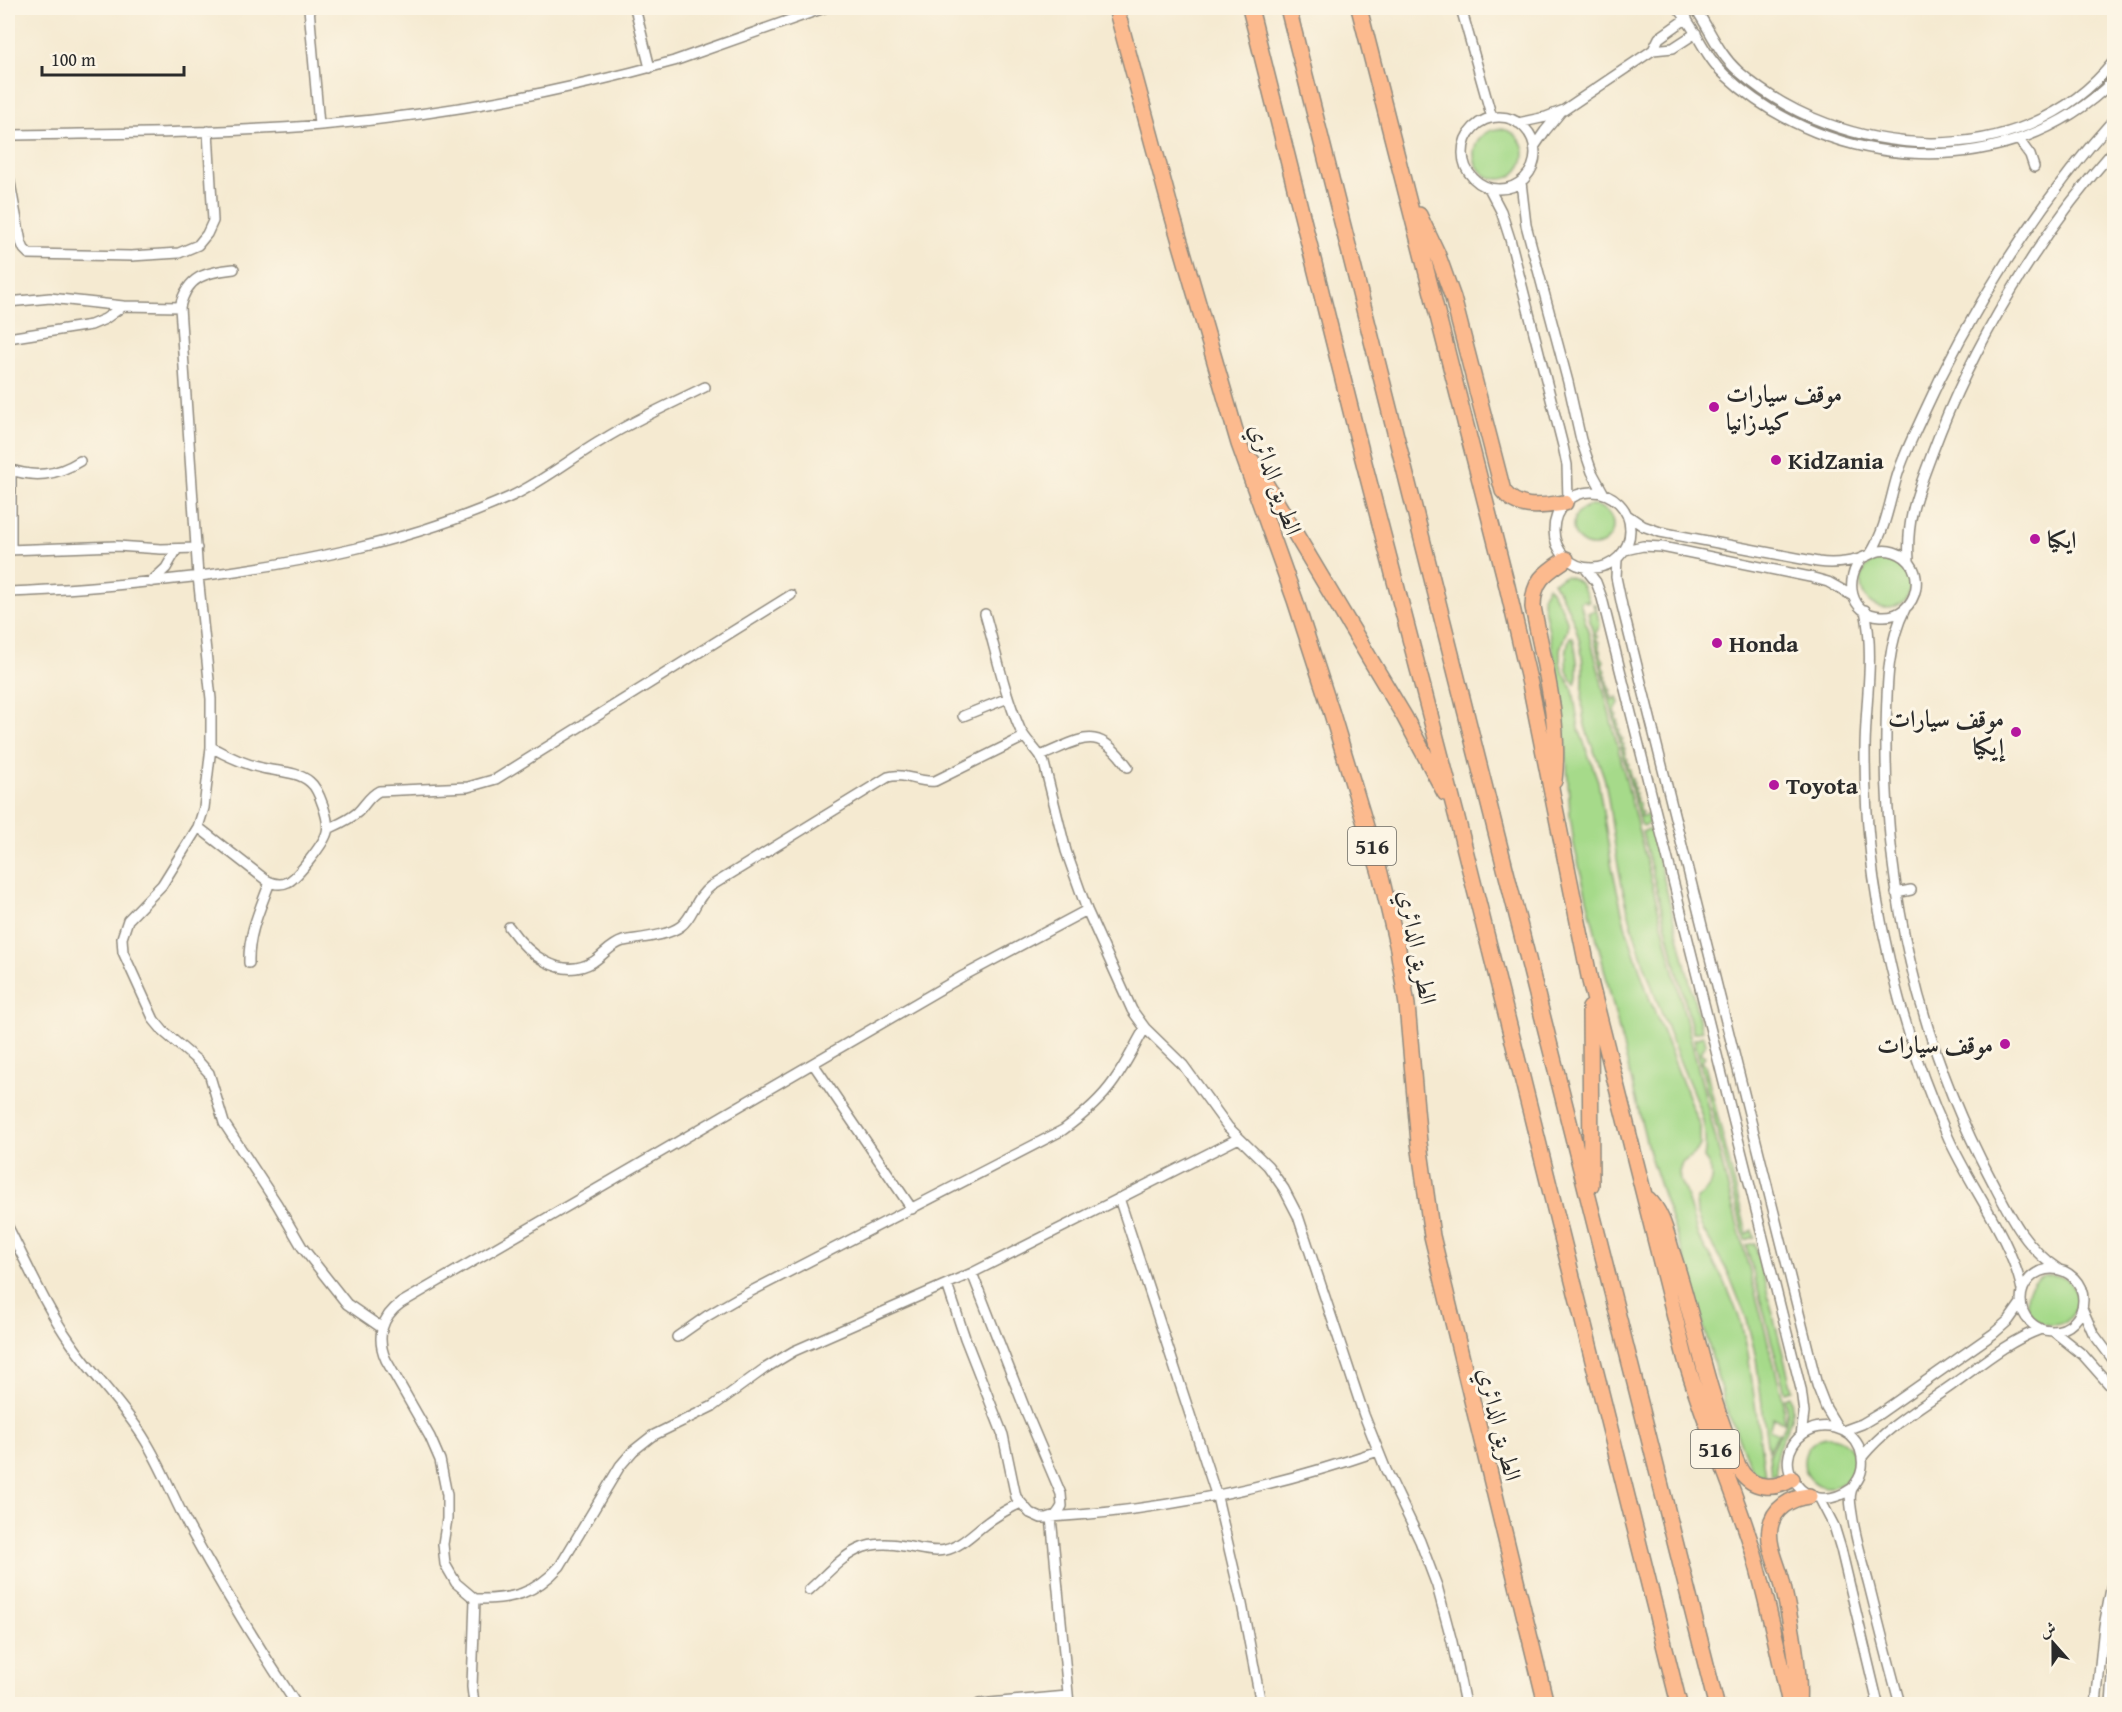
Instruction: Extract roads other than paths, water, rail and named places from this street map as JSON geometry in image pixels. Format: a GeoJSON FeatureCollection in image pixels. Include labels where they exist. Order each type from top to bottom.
{"type":"FeatureCollection","features":[{"type":"Feature","properties":{"kind":"highway","name":"الطريق الدائري"},"geometry":{"type":"LineString","coordinates":[[1116,8],[1172,214],[1239,444],[1329,702],[1380,873],[1391,917],[1410,1021],[1419,1143],[1432,1236],[1546,1704]]}},
{"type":"Feature","properties":{"kind":"highway","name":"516"},"geometry":{"type":"LineString","coordinates":[[1250,8],[1359,444],[1457,818],[1679,1704]]}},
{"type":"Feature","properties":{"kind":"highway","name":"516"},"geometry":{"type":"LineString","coordinates":[[1288,8],[1716,1704]]}},
{"type":"Feature","properties":{"kind":"highway","name":"516"},"geometry":{"type":"LineString","coordinates":[[1359,8],[1507,586],[1530,684],[1590,981],[1643,1192],[1693,1385],[1738,1506],[1761,1579],[1790,1704]]}},
{"type":"Feature","properties":{"kind":"highway"},"geometry":{"type":"LineString","coordinates":[[1407,193],[1428,233],[1445,274],[1503,491],[1509,498],[1526,506],[1566,502]]}},
{"type":"Feature","properties":{"kind":"highway","name":"516"},"geometry":{"type":"LineString","coordinates":[[1239,444],[1256,466],[1400,709],[1457,818]]}},
{"type":"Feature","properties":{"kind":"highway"},"geometry":{"type":"LineString","coordinates":[[1552,795],[1557,755],[1556,733],[1533,607],[1533,596],[1536,585],[1543,575],[1566,559]]}},
{"type":"Feature","properties":{"kind":"highway","name":"516"},"geometry":{"type":"LineString","coordinates":[[1590,981],[1591,1203]]}},
{"type":"Feature","properties":{"kind":"highway"},"geometry":{"type":"LineString","coordinates":[[1643,1192],[1660,1215],[1680,1276],[1711,1391],[1740,1468],[1751,1481],[1762,1486],[1781,1485],[1792,1479]]}},
{"type":"Feature","properties":{"kind":"highway"},"geometry":{"type":"LineString","coordinates":[[1798,1704],[1790,1623],[1770,1536],[1772,1521],[1782,1507],[1793,1499],[1815,1497]]}},
{"type":"Feature","properties":{"kind":"street"},"geometry":{"type":"LineString","coordinates":[[309,8],[319,125]]}},
{"type":"Feature","properties":{"kind":"street"},"geometry":{"type":"LineString","coordinates":[[635,8],[650,68]]}},
{"type":"Feature","properties":{"kind":"street"},"geometry":{"type":"LineString","coordinates":[[8,135],[208,131],[319,125],[382,119],[486,104],[541,94],[650,68],[825,8]]}},
{"type":"Feature","properties":{"kind":"street"},"geometry":{"type":"LineString","coordinates":[[1461,8],[1492,118]]}},
{"type":"Feature","properties":{"kind":"street"},"geometry":{"type":"LineString","coordinates":[[1678,8],[1687,18],[1708,54],[1725,75],[1761,102],[1786,118],[1824,135],[1868,148],[1903,153],[1958,153],[1992,148],[2019,140],[2069,117],[2115,80]]}},
{"type":"Feature","properties":{"kind":"street"},"geometry":{"type":"LineString","coordinates":[[1695,8],[1729,62],[1759,87],[1791,108],[1827,124],[1870,136],[1906,141],[1957,142],[1994,137],[2035,122],[2076,98],[2115,61]]}},
{"type":"Feature","properties":{"kind":"street"},"geometry":{"type":"LineString","coordinates":[[1518,123],[1546,117],[1564,110],[1653,50],[1659,38],[1687,18]]}},
{"type":"Feature","properties":{"kind":"street"},"geometry":{"type":"LineString","coordinates":[[1653,50],[1673,48],[1696,33]]}},
{"type":"Feature","properties":{"kind":"street"},"geometry":{"type":"LineString","coordinates":[[1786,118],[1791,108]]}},
{"type":"Feature","properties":{"kind":"street"},"geometry":{"type":"LineString","coordinates":[[1534,147],[1564,110]]}},
{"type":"Feature","properties":{"kind":"street"},"geometry":{"type":"LineString","coordinates":[[1492,118],[1509,119],[1518,123],[1531,138],[1534,147],[1532,167],[1521,182],[1505,189],[1489,188],[1476,182],[1468,172],[1463,159],[1464,145],[1469,133],[1479,123],[1492,118]]}},
{"type":"Feature","properties":{"kind":"street"},"geometry":{"type":"LineString","coordinates":[[1853,596],[1852,575],[1883,528],[1896,478],[1932,395],[1967,328],[2012,254],[2061,184],[2115,119]]}},
{"type":"Feature","properties":{"kind":"street"},"geometry":{"type":"LineString","coordinates":[[8,172],[21,242],[29,254],[131,256],[179,253],[198,245],[207,234],[213,221],[208,131]]}},
{"type":"Feature","properties":{"kind":"street"},"geometry":{"type":"LineString","coordinates":[[2019,140],[2030,155],[2034,167]]}},
{"type":"Feature","properties":{"kind":"street"},"geometry":{"type":"LineString","coordinates":[[1957,142],[1958,153]]}},
{"type":"Feature","properties":{"kind":"street"},"geometry":{"type":"LineString","coordinates":[[1625,549],[1643,546],[1662,547],[1810,577],[1828,582],[1853,596],[1864,610],[1869,645],[1865,735],[1868,817],[1879,909],[1889,958],[1919,1065],[1949,1140],[2012,1258],[2022,1290],[2021,1303],[2025,1316],[2041,1329],[2053,1331],[2068,1326],[2079,1315],[2082,1308],[2083,1295],[2079,1283],[2070,1274],[2058,1269],[2038,1255],[2019,1230],[1982,1162],[1953,1098],[1918,995],[1896,893],[1887,793],[1886,723],[1892,644],[1899,620],[1916,591],[1917,580],[1909,561],[1908,537],[1911,511],[1947,414],[1967,370],[2046,238],[2069,204],[2115,150]]}},
{"type":"Feature","properties":{"kind":"street"},"geometry":{"type":"LineString","coordinates":[[1521,182],[1526,225],[1568,382],[1581,441],[1592,472],[1604,494]]}},
{"type":"Feature","properties":{"kind":"street"},"geometry":{"type":"LineString","coordinates":[[1489,188],[1501,211],[1510,239],[1563,446],[1568,477],[1566,502],[1554,521],[1553,531],[1559,551],[1566,559],[1585,568],[1607,566],[1617,560],[1625,549],[1630,532],[1627,515]]}},
{"type":"Feature","properties":{"kind":"street"},"geometry":{"type":"LineString","coordinates":[[234,269],[211,272],[199,277],[184,293],[180,307],[198,576],[211,699],[211,747],[204,808],[198,827],[162,885],[128,920],[122,938],[123,952],[154,1020],[209,1073],[224,1123],[302,1247],[347,1304],[382,1328]]}},
{"type":"Feature","properties":{"kind":"street"},"geometry":{"type":"LineString","coordinates":[[8,302],[50,298],[123,306],[180,307]]}},
{"type":"Feature","properties":{"kind":"street"},"geometry":{"type":"LineString","coordinates":[[8,338],[91,325],[105,319],[123,306]]}},
{"type":"Feature","properties":{"kind":"street"},"geometry":{"type":"LineString","coordinates":[[8,592],[151,582],[274,565],[351,550],[446,522],[539,483],[585,450],[622,428],[705,387]]}},
{"type":"Feature","properties":{"kind":"street"},"geometry":{"type":"LineString","coordinates":[[80,461],[63,471],[44,475],[24,474],[9,469],[9,550],[117,546],[197,548]]}},
{"type":"Feature","properties":{"kind":"street"},"geometry":{"type":"LineString","coordinates":[[1566,502],[1585,493],[1604,494],[1618,502],[1627,515],[1660,532],[1775,555],[1832,563],[1879,550],[1895,552],[1909,561]]}},
{"type":"Feature","properties":{"kind":"street"},"geometry":{"type":"LineString","coordinates":[[151,582],[166,568],[177,549]]}},
{"type":"Feature","properties":{"kind":"street"},"geometry":{"type":"LineString","coordinates":[[1617,560],[1616,577],[1622,606],[1815,1374],[1826,1408],[1841,1430],[1856,1442],[1862,1457],[1862,1471],[1851,1490],[1854,1530],[1900,1704]]}},
{"type":"Feature","properties":{"kind":"street"},"geometry":{"type":"LineString","coordinates":[[1585,568],[1596,582],[1602,598],[1801,1390],[1804,1413],[1801,1436],[1791,1452],[1792,1479],[1802,1491],[1815,1497],[1831,1499],[1851,1490]]}},
{"type":"Feature","properties":{"kind":"street"},"geometry":{"type":"LineString","coordinates":[[328,828],[354,815],[371,796],[379,792],[468,787],[496,779],[791,596]]}},
{"type":"Feature","properties":{"kind":"street"},"geometry":{"type":"LineString","coordinates":[[1864,610],[1881,616],[1889,616],[1905,609]]}},
{"type":"Feature","properties":{"kind":"street"},"geometry":{"type":"LineString","coordinates":[[985,614],[1008,698],[1024,737],[1040,756],[1046,771],[1066,851],[1087,910],[1126,999],[1145,1028],[1183,1065],[1202,1088],[1219,1116],[1268,1166],[1298,1216],[1364,1415],[1433,1575],[1448,1623],[1465,1704]]}},
{"type":"Feature","properties":{"kind":"street"},"geometry":{"type":"LineString","coordinates":[[963,716],[1008,698]]}},
{"type":"Feature","properties":{"kind":"street"},"geometry":{"type":"LineString","coordinates":[[509,927],[524,945],[551,965],[572,968],[586,965],[618,943],[666,933],[678,928],[687,920],[700,896],[711,886],[888,777],[899,775],[926,781],[935,780],[1024,737]]}},
{"type":"Feature","properties":{"kind":"street"},"geometry":{"type":"LineString","coordinates":[[1040,756],[1076,741],[1095,739],[1112,746],[1128,767]]}},
{"type":"Feature","properties":{"kind":"street"},"geometry":{"type":"LineString","coordinates":[[198,827],[270,882],[282,884],[293,879],[322,843],[328,828],[320,798],[308,780],[249,765],[211,747]]}},
{"type":"Feature","properties":{"kind":"street"},"geometry":{"type":"LineString","coordinates":[[249,963],[250,938],[270,882]]}},
{"type":"Feature","properties":{"kind":"street"},"geometry":{"type":"LineString","coordinates":[[1896,893],[1911,890]]}},
{"type":"Feature","properties":{"kind":"street"},"geometry":{"type":"LineString","coordinates":[[1087,910],[963,976],[814,1065],[401,1303],[391,1311],[382,1328],[381,1341],[384,1354],[430,1437],[443,1472],[448,1507],[443,1544],[445,1564],[456,1583],[475,1599],[515,1596],[532,1589],[560,1566],[620,1466],[633,1451],[652,1436],[713,1406],[764,1369],[794,1351],[972,1273],[1239,1138]]}},
{"type":"Feature","properties":{"kind":"street"},"geometry":{"type":"LineString","coordinates":[[677,1337],[738,1298],[1049,1139],[1077,1120],[1115,1081],[1145,1028]]}},
{"type":"Feature","properties":{"kind":"street"},"geometry":{"type":"LineString","coordinates":[[814,1065],[912,1209]]}},
{"type":"Feature","properties":{"kind":"street"},"geometry":{"type":"LineString","coordinates":[[1119,1198],[1217,1497],[1242,1604],[1261,1704]]}},
{"type":"Feature","properties":{"kind":"street"},"geometry":{"type":"LineString","coordinates":[[8,1227],[61,1329],[144,1438],[219,1580],[296,1704]]}},
{"type":"Feature","properties":{"kind":"street"},"geometry":{"type":"LineString","coordinates":[[2022,1290],[2026,1282],[2040,1271],[2058,1269]]}},
{"type":"Feature","properties":{"kind":"street"},"geometry":{"type":"LineString","coordinates":[[972,1273],[1061,1494],[1062,1506],[1056,1515],[1051,1517]]}},
{"type":"Feature","properties":{"kind":"street"},"geometry":{"type":"LineString","coordinates":[[947,1284],[975,1365],[999,1422],[1014,1490],[1020,1503],[1041,1518],[1134,1510],[1217,1497],[1298,1477],[1378,1451]]}},
{"type":"Feature","properties":{"kind":"street"},"geometry":{"type":"LineString","coordinates":[[1801,1436],[1818,1427],[1841,1430],[1862,1424],[1879,1414],[1989,1337],[2009,1320],[2021,1303]]}},
{"type":"Feature","properties":{"kind":"street"},"geometry":{"type":"LineString","coordinates":[[2082,1308],[2093,1333],[2115,1361]]}},
{"type":"Feature","properties":{"kind":"street"},"geometry":{"type":"LineString","coordinates":[[1862,1457],[1875,1441],[1898,1423],[2013,1342],[2041,1329]]}},
{"type":"Feature","properties":{"kind":"street"},"geometry":{"type":"LineString","coordinates":[[2053,1331],[2084,1355],[2115,1390]]}},
{"type":"Feature","properties":{"kind":"street"},"geometry":{"type":"LineString","coordinates":[[1815,1497],[1834,1526],[1878,1704]]}},
{"type":"Feature","properties":{"kind":"street"},"geometry":{"type":"LineString","coordinates":[[809,1590],[860,1547],[883,1543],[936,1551],[946,1550],[997,1515],[1020,1503]]}},
{"type":"Feature","properties":{"kind":"street"},"geometry":{"type":"LineString","coordinates":[[979,1704],[1068,1700],[1051,1517]]}},
{"type":"Feature","properties":{"kind":"street"},"geometry":{"type":"LineString","coordinates":[[2096,1704],[2104,1626],[2115,1573]]}},
{"type":"Feature","properties":{"kind":"street"},"geometry":{"type":"LineString","coordinates":[[474,1704],[472,1687],[475,1599]]}},
{"type":"Feature","properties":{"kind":"street"},"geometry":{"type":"LineString","coordinates":[[2111,1704],[2115,1663]]}},
{"type":"Feature","properties":{"kind":"place","name":"موقف سيارات كيدزانيا"},"geometry":{"type":"Point","coordinates":[1714,407]}},
{"type":"Feature","properties":{"kind":"place","name":"KidZania"},"geometry":{"type":"Point","coordinates":[1776,460]}},
{"type":"Feature","properties":{"kind":"place","name":"ايكيا"},"geometry":{"type":"Point","coordinates":[2035,539]}},
{"type":"Feature","properties":{"kind":"place","name":"Honda"},"geometry":{"type":"Point","coordinates":[1717,643]}},
{"type":"Feature","properties":{"kind":"place","name":"موقف سيارات إيكيا"},"geometry":{"type":"Point","coordinates":[2016,732]}},
{"type":"Feature","properties":{"kind":"place","name":"Toyota"},"geometry":{"type":"Point","coordinates":[1774,785]}},
{"type":"Feature","properties":{"kind":"place","name":"موقف سيارات"},"geometry":{"type":"Point","coordinates":[2005,1044]}}]}
